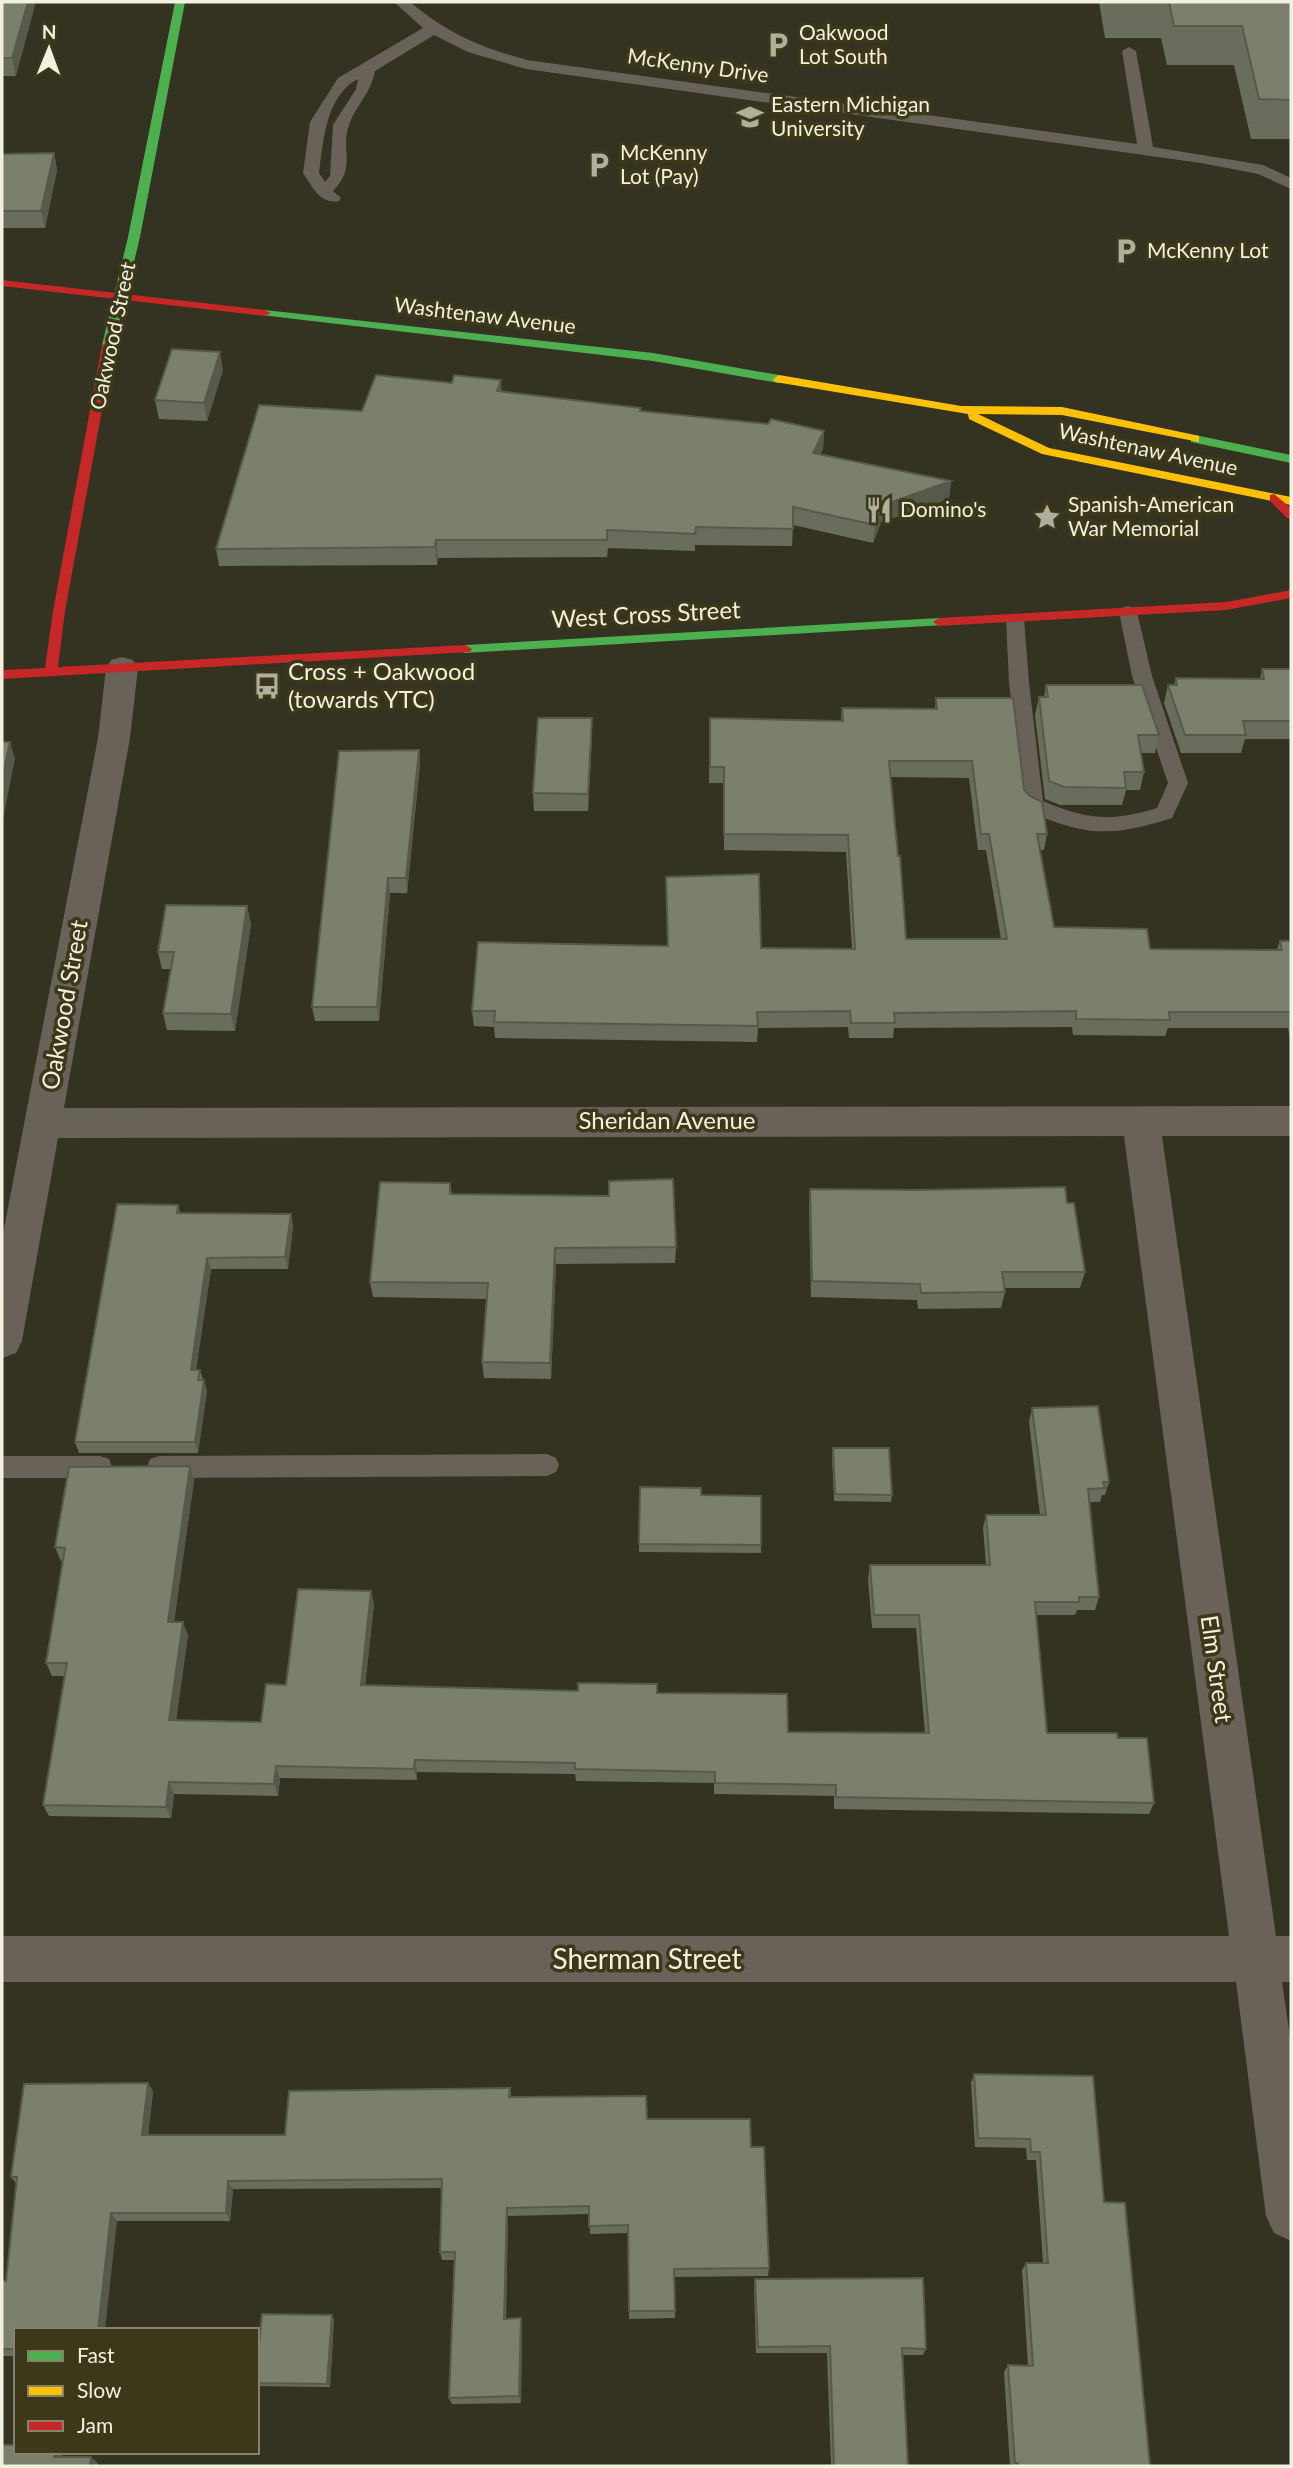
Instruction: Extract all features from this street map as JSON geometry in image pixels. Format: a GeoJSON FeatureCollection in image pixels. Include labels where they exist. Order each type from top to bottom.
{"type":"FeatureCollection","features":[{"type":"Feature","properties":{"kind":"main road","name":"Oakwood Street"},"geometry":{"type":"LineString","coordinates":[[51,672],[59,611],[106,352],[121,297],[180,2]]}},
{"type":"Feature","properties":{"kind":"main road","name":"Washtenaw Avenue"},"geometry":{"type":"LineString","coordinates":[[2,283],[653,357],[961,410],[1062,411],[1291,459]]}},
{"type":"Feature","properties":{"kind":"main road","name":"Washtenaw Avenue"},"geometry":{"type":"LineString","coordinates":[[961,410],[1046,451],[1291,501]]}},
{"type":"Feature","properties":{"kind":"main road"},"geometry":{"type":"LineString","coordinates":[[1274,498],[1291,515]]}},
{"type":"Feature","properties":{"kind":"main road"},"geometry":{"type":"LineString","coordinates":[[1226,606],[1280,579]]}},
{"type":"Feature","properties":{"kind":"main road","name":"West Cross Street"},"geometry":{"type":"LineString","coordinates":[[2,674],[1226,606],[1291,594]]}},
{"type":"Feature","properties":{"kind":"main road"},"geometry":{"type":"LineString","coordinates":[[1226,606],[1291,609]]}},
{"type":"Feature","properties":{"kind":"street","name":"Oakwood Street"},"geometry":{"type":"LineString","coordinates":[[2,1341],[114,738],[122,668]]}},
{"type":"Feature","properties":{"kind":"street","name":"Elm Street"},"geometry":{"type":"LineString","coordinates":[[1141,1121],[1274,1959],[1291,2216]]}},
{"type":"Feature","properties":{"kind":"street","name":"Sheridan Avenue"},"geometry":{"type":"LineString","coordinates":[[43,1123],[1291,1121]]}},
{"type":"Feature","properties":{"kind":"street","name":"Sherman Street"},"geometry":{"type":"LineString","coordinates":[[2,1959],[1274,1959]]}},
{"type":"Feature","properties":{"kind":"lane","name":"McKenny Drive"},"geometry":{"type":"LineString","coordinates":[[401,2],[433,29],[473,49],[526,64],[932,118],[1239,164],[1262,170],[1291,184]]}},
{"type":"Feature","properties":{"kind":"lane"},"geometry":{"type":"LineString","coordinates":[[369,69],[364,89],[341,125],[338,177],[329,195],[311,173],[318,122],[343,81],[369,69],[433,29]]}},
{"type":"Feature","properties":{"kind":"lane"},"geometry":{"type":"LineString","coordinates":[[1129,51],[1146,150]]}},
{"type":"Feature","properties":{"kind":"lane"},"geometry":{"type":"LineString","coordinates":[[1015,618],[1019,683],[1034,805],[1077,824],[1120,828],[1165,813],[1178,782],[1142,676],[1128,612]]}},
{"type":"Feature","properties":{"kind":"lane"},"geometry":{"type":"LineString","coordinates":[[2,1467],[547,1465]]}},
{"type":"Feature","properties":{"kind":"building"},"geometry":{"type":"Polygon","coordinates":[[[2,2],[28,2],[12,58],[2,58],[2,2]]]}},
{"type":"Feature","properties":{"kind":"building"},"geometry":{"type":"Polygon","coordinates":[[[1169,2],[1291,2],[1291,100],[1259,99],[1242,26],[1174,26],[1169,2]]]}},
{"type":"Feature","properties":{"kind":"building"},"geometry":{"type":"Polygon","coordinates":[[[54,153],[41,211],[2,211],[2,154],[54,153]]]}},
{"type":"Feature","properties":{"kind":"building"},"geometry":{"type":"Polygon","coordinates":[[[172,349],[220,352],[204,403],[155,400],[172,349]]]}},
{"type":"Feature","properties":{"kind":"building"},"geometry":{"type":"Polygon","coordinates":[[[376,375],[452,383],[454,375],[501,380],[497,391],[641,408],[640,411],[768,424],[771,419],[824,431],[813,453],[951,481],[883,505],[875,525],[793,507],[793,529],[696,527],[695,534],[607,530],[607,540],[436,540],[435,547],[216,549],[259,405],[362,411],[376,375]]]}},
{"type":"Feature","properties":{"kind":"building"},"geometry":{"type":"Polygon","coordinates":[[[1262,669],[1291,669],[1291,721],[1243,721],[1246,735],[1185,735],[1168,685],[1177,685],[1176,678],[1264,679],[1262,669]]]}},
{"type":"Feature","properties":{"kind":"building"},"geometry":{"type":"Polygon","coordinates":[[[1046,685],[1142,685],[1159,735],[1138,735],[1144,772],[1124,772],[1126,788],[1064,787],[1049,781],[1039,697],[1048,697],[1046,685]]]}},
{"type":"Feature","properties":{"kind":"building"},"geometry":{"type":"Polygon","coordinates":[[[936,698],[1013,698],[1024,789],[1030,796],[1042,802],[1047,834],[1037,834],[1054,927],[1147,929],[1150,949],[1282,950],[1280,941],[1291,941],[1291,1012],[1169,1012],[1170,1020],[1076,1019],[1076,1011],[894,1013],[895,1023],[851,1023],[850,1011],[757,1012],[758,1026],[494,1022],[495,1011],[472,1011],[478,942],[668,946],[666,877],[759,874],[761,948],[855,949],[848,835],[724,834],[724,767],[710,767],[710,718],[843,721],[842,708],[937,709],[936,698]],[[889,761],[906,939],[1007,939],[989,834],[981,834],[972,761],[889,761]]]}},
{"type":"Feature","properties":{"kind":"building"},"geometry":{"type":"Polygon","coordinates":[[[538,718],[592,718],[588,794],[533,793],[538,718]]]}},
{"type":"Feature","properties":{"kind":"building"},"geometry":{"type":"Polygon","coordinates":[[[2,742],[10,742],[2,780],[2,742]]]}},
{"type":"Feature","properties":{"kind":"building"},"geometry":{"type":"Polygon","coordinates":[[[419,750],[406,878],[388,878],[377,1007],[312,1007],[339,751],[419,750]]]}},
{"type":"Feature","properties":{"kind":"building"},"geometry":{"type":"Polygon","coordinates":[[[166,905],[247,906],[231,1014],[163,1013],[174,952],[158,952],[166,905]]]}},
{"type":"Feature","properties":{"kind":"building"},"geometry":{"type":"Polygon","coordinates":[[[673,1179],[676,1247],[555,1248],[550,1363],[482,1362],[488,1283],[370,1282],[380,1182],[450,1183],[450,1194],[609,1196],[609,1181],[673,1179]]]}},
{"type":"Feature","properties":{"kind":"building"},"geometry":{"type":"Polygon","coordinates":[[[1065,1187],[1067,1203],[1074,1203],[1085,1272],[1002,1272],[1005,1292],[921,1293],[920,1284],[812,1281],[810,1189],[1065,1187]]]}},
{"type":"Feature","properties":{"kind":"building"},"geometry":{"type":"Polygon","coordinates":[[[117,1204],[178,1205],[177,1213],[291,1214],[285,1257],[207,1258],[191,1370],[200,1370],[198,1380],[204,1380],[195,1442],[75,1442],[117,1204]]]}},
{"type":"Feature","properties":{"kind":"building"},"geometry":{"type":"Polygon","coordinates":[[[1098,1406],[1109,1482],[1103,1482],[1105,1488],[1088,1489],[1099,1597],[1079,1597],[1079,1602],[1035,1602],[1047,1733],[1117,1733],[1118,1738],[1147,1738],[1154,1803],[836,1797],[836,1785],[715,1783],[715,1772],[575,1769],[575,1763],[415,1760],[414,1769],[276,1766],[274,1784],[169,1782],[166,1807],[43,1805],[67,1663],[46,1663],[65,1548],[55,1547],[69,1467],[190,1466],[168,1622],[183,1622],[169,1720],[261,1722],[266,1684],[286,1685],[298,1589],[371,1591],[361,1685],[578,1691],[578,1683],[657,1684],[657,1693],[787,1694],[788,1732],[929,1733],[919,1615],[874,1615],[870,1565],[990,1565],[986,1515],[1046,1515],[1032,1408],[1098,1406]]]}},
{"type":"Feature","properties":{"kind":"building"},"geometry":{"type":"Polygon","coordinates":[[[833,1448],[889,1448],[892,1495],[835,1494],[833,1448]]]}},
{"type":"Feature","properties":{"kind":"building"},"geometry":{"type":"Polygon","coordinates":[[[640,1487],[701,1488],[701,1495],[761,1496],[761,1545],[639,1544],[640,1487]]]}},
{"type":"Feature","properties":{"kind":"building"},"geometry":{"type":"Polygon","coordinates":[[[974,2074],[1093,2076],[1104,2202],[1125,2203],[1150,2466],[1018,2466],[1018,2463],[1015,2463],[1008,2365],[1033,2366],[1026,2263],[1048,2263],[1040,2152],[1031,2152],[1030,2139],[978,2138],[974,2074]]]}},
{"type":"Feature","properties":{"kind":"building"},"geometry":{"type":"Polygon","coordinates":[[[148,2083],[142,2135],[285,2135],[289,2091],[510,2088],[509,2097],[646,2096],[647,2119],[750,2119],[751,2147],[764,2147],[769,2268],[674,2269],[675,2311],[629,2311],[628,2225],[589,2226],[589,2206],[507,2208],[504,2319],[521,2318],[519,2396],[449,2398],[455,2252],[440,2252],[442,2179],[228,2181],[226,2213],[111,2213],[98,2328],[14,2328],[14,2349],[2,2349],[2,2281],[6,2281],[17,2177],[11,2177],[24,2084],[148,2083]]]}},
{"type":"Feature","properties":{"kind":"building"},"geometry":{"type":"Polygon","coordinates":[[[923,2278],[926,2349],[902,2348],[908,2466],[834,2466],[830,2346],[758,2347],[755,2279],[923,2278]]]}},
{"type":"Feature","properties":{"kind":"building"},"geometry":{"type":"Polygon","coordinates":[[[262,2314],[332,2315],[327,2384],[259,2383],[262,2314]]]}},
{"type":"Feature","properties":{"kind":"building"},"geometry":{"type":"Polygon","coordinates":[[[2,2445],[14,2445],[14,2454],[91,2457],[90,2466],[2,2466],[2,2445]]]}},
{"type":"Feature","properties":{"kind":"traffic: fast"},"geometry":{"type":"LineString","coordinates":[[108,345],[134,237],[180,2]]}},
{"type":"Feature","properties":{"kind":"traffic: fast"},"geometry":{"type":"LineString","coordinates":[[265,313],[653,357],[779,379]]}},
{"type":"Feature","properties":{"kind":"traffic: fast"},"geometry":{"type":"LineString","coordinates":[[1195,439],[1291,459]]}},
{"type":"Feature","properties":{"kind":"traffic: fast"},"geometry":{"type":"LineString","coordinates":[[465,649],[939,622]]}},
{"type":"Feature","properties":{"kind":"traffic: slow"},"geometry":{"type":"LineString","coordinates":[[779,379],[961,410],[1062,411],[1195,439]]}},
{"type":"Feature","properties":{"kind":"traffic: slow"},"geometry":{"type":"LineString","coordinates":[[973,416],[1046,451],[1291,501]]}},
{"type":"Feature","properties":{"kind":"traffic: jam"},"geometry":{"type":"LineString","coordinates":[[2,283],[265,313]]}},
{"type":"Feature","properties":{"kind":"traffic: jam"},"geometry":{"type":"LineString","coordinates":[[51,672],[59,611],[108,345]]}},
{"type":"Feature","properties":{"kind":"traffic: jam"},"geometry":{"type":"LineString","coordinates":[[1274,498],[1291,515]]}},
{"type":"Feature","properties":{"kind":"traffic: jam"},"geometry":{"type":"LineString","coordinates":[[939,622],[1226,606],[1291,594]]}},
{"type":"Feature","properties":{"kind":"traffic: jam"},"geometry":{"type":"LineString","coordinates":[[2,675],[465,649]]}},
{"type":"Feature","properties":{"kind":"place","name":"Oakwood Lot South"},"geometry":{"type":"Point","coordinates":[778,45]}},
{"type":"Feature","properties":{"kind":"place","name":"Eastern Michigan University"},"geometry":{"type":"Point","coordinates":[750,117]}},
{"type":"Feature","properties":{"kind":"place","name":"McKenny Lot (Pay)"},"geometry":{"type":"Point","coordinates":[599,165]}},
{"type":"Feature","properties":{"kind":"place","name":"McKenny Lot"},"geometry":{"type":"Point","coordinates":[1126,251]}},
{"type":"Feature","properties":{"kind":"place","name":"Domino's"},"geometry":{"type":"Point","coordinates":[879,510]}},
{"type":"Feature","properties":{"kind":"place","name":"Spanish-American War Memorial"},"geometry":{"type":"Point","coordinates":[1047,517]}},
{"type":"Feature","properties":{"kind":"place","name":"Cross + Oakwood (towards YTC)"},"geometry":{"type":"Point","coordinates":[267,686]}}]}
